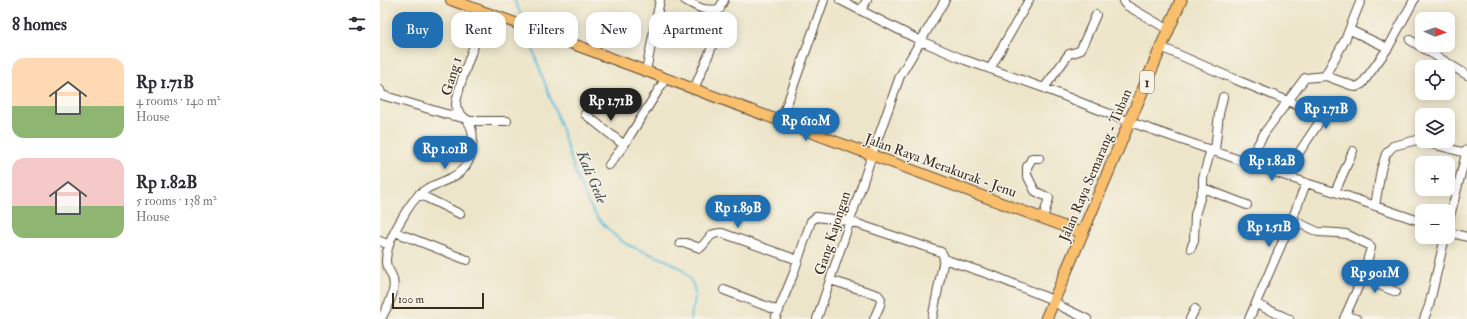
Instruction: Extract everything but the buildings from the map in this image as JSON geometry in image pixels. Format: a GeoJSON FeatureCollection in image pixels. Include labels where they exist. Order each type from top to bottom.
{"type":"FeatureCollection","features":[{"type":"Feature","properties":{"kind":"highway","name":"Jalan Raya Semarang - Tuban"},"geometry":{"type":"LineString","coordinates":[[1046,319],[1181,0]]}},
{"type":"Feature","properties":{"kind":"main road","name":"Jalan Raya Merakurak - Jenu"},"geometry":{"type":"LineString","coordinates":[[451,0],[483,12]]}},
{"type":"Feature","properties":{"kind":"main road","name":"Jalan Raya Merakurak - Jenu"},"geometry":{"type":"LineString","coordinates":[[506,19],[538,30],[1082,233]]}},
{"type":"Feature","properties":{"kind":"street"},"geometry":{"type":"LineString","coordinates":[[646,71],[660,0]]}},
{"type":"Feature","properties":{"kind":"street"},"geometry":{"type":"LineString","coordinates":[[684,0],[703,10],[720,9]]}},
{"type":"Feature","properties":{"kind":"street"},"geometry":{"type":"LineString","coordinates":[[694,89],[714,42],[714,37],[710,33],[710,25],[724,0]]}},
{"type":"Feature","properties":{"kind":"street"},"geometry":{"type":"LineString","coordinates":[[781,121],[824,0]]}},
{"type":"Feature","properties":{"kind":"street"},"geometry":{"type":"LineString","coordinates":[[840,0],[921,41],[959,58],[1044,88],[1130,122],[1415,220]]}},
{"type":"Feature","properties":{"kind":"street"},"geometry":{"type":"LineString","coordinates":[[861,10],[867,0]]}},
{"type":"Feature","properties":{"kind":"street","name":"Gang Kajongan"},"geometry":{"type":"LineString","coordinates":[[818,319],[872,155],[900,76],[945,0]]}},
{"type":"Feature","properties":{"kind":"street"},"geometry":{"type":"LineString","coordinates":[[990,69],[1029,0]]}},
{"type":"Feature","properties":{"kind":"street"},"geometry":{"type":"LineString","coordinates":[[1124,0],[1124,4],[1169,30]]}},
{"type":"Feature","properties":{"kind":"street"},"geometry":{"type":"LineString","coordinates":[[1326,76],[1350,30],[1362,0]]}},
{"type":"Feature","properties":{"kind":"street"},"geometry":{"type":"LineString","coordinates":[[1248,162],[1265,132],[1305,78],[1326,76],[1358,86],[1362,84],[1388,48],[1414,0]]}},
{"type":"Feature","properties":{"kind":"street"},"geometry":{"type":"LineString","coordinates":[[1044,88],[1069,54],[1080,49],[1096,15]]}},
{"type":"Feature","properties":{"kind":"street"},"geometry":{"type":"LineString","coordinates":[[1350,30],[1388,48]]}},
{"type":"Feature","properties":{"kind":"street"},"geometry":{"type":"LineString","coordinates":[[1410,40],[1467,75]]}},
{"type":"Feature","properties":{"kind":"street"},"geometry":{"type":"LineString","coordinates":[[1162,46],[1234,79],[1288,101],[1321,118],[1284,176]]}},
{"type":"Feature","properties":{"kind":"street","name":"Gang 1"},"geometry":{"type":"LineString","coordinates":[[381,319],[390,301],[394,285],[386,263],[389,245],[395,232],[408,209],[420,194],[428,188],[458,174],[470,159],[473,147],[472,134],[470,126],[457,108],[457,97],[464,70],[472,48]]}},
{"type":"Feature","properties":{"kind":"street"},"geometry":{"type":"LineString","coordinates":[[609,166],[666,78]]}},
{"type":"Feature","properties":{"kind":"street"},"geometry":{"type":"LineString","coordinates":[[380,90],[382,95],[473,121],[507,121]]}},
{"type":"Feature","properties":{"kind":"street"},"geometry":{"type":"LineString","coordinates":[[1191,248],[1194,241],[1195,215],[1203,188],[1203,178],[1213,150],[1223,97]]}},
{"type":"Feature","properties":{"kind":"street"},"geometry":{"type":"LineString","coordinates":[[585,114],[624,145]]}},
{"type":"Feature","properties":{"kind":"street"},"geometry":{"type":"LineString","coordinates":[[1375,206],[1381,170],[1386,154],[1394,146],[1416,140],[1466,152],[1453,204]]}},
{"type":"Feature","properties":{"kind":"street"},"geometry":{"type":"LineString","coordinates":[[1335,192],[1353,151]]}},
{"type":"Feature","properties":{"kind":"street"},"geometry":{"type":"LineString","coordinates":[[1039,158],[1032,158],[1028,164],[1026,172],[1035,191],[1049,198],[1043,218]]}},
{"type":"Feature","properties":{"kind":"street"},"geometry":{"type":"LineString","coordinates":[[1249,319],[1292,220],[1306,183]]}},
{"type":"Feature","properties":{"kind":"street"},"geometry":{"type":"LineString","coordinates":[[1203,188],[1247,205]]}},
{"type":"Feature","properties":{"kind":"street"},"geometry":{"type":"LineString","coordinates":[[420,194],[460,214]]}},
{"type":"Feature","properties":{"kind":"street"},"geometry":{"type":"LineString","coordinates":[[775,319],[798,260],[811,220],[816,217],[850,221],[941,252],[944,259],[932,319]]}},
{"type":"Feature","properties":{"kind":"street"},"geometry":{"type":"LineString","coordinates":[[1292,220],[1318,232],[1346,234],[1369,245],[1372,250],[1362,278],[1344,317],[1357,319]]}},
{"type":"Feature","properties":{"kind":"street"},"geometry":{"type":"LineString","coordinates":[[395,232],[467,260]]}},
{"type":"Feature","properties":{"kind":"street"},"geometry":{"type":"LineString","coordinates":[[680,243],[686,243],[700,248],[711,235],[722,233],[798,260]]}},
{"type":"Feature","properties":{"kind":"street"},"geometry":{"type":"LineString","coordinates":[[1455,234],[1467,237]]}},
{"type":"Feature","properties":{"kind":"street"},"geometry":{"type":"LineString","coordinates":[[380,241],[389,245]]}},
{"type":"Feature","properties":{"kind":"street"},"geometry":{"type":"LineString","coordinates":[[1424,319],[1429,306],[1443,244]]}},
{"type":"Feature","properties":{"kind":"street"},"geometry":{"type":"LineString","coordinates":[[944,259],[980,271],[1053,300],[1062,307],[1087,319]]}},
{"type":"Feature","properties":{"kind":"street"},"geometry":{"type":"LineString","coordinates":[[1362,278],[1396,292]]}},
{"type":"Feature","properties":{"kind":"street"},"geometry":{"type":"LineString","coordinates":[[830,280],[878,295],[881,299],[880,305],[874,319]]}},
{"type":"Feature","properties":{"kind":"street"},"geometry":{"type":"LineString","coordinates":[[724,290],[779,311]]}},
{"type":"Feature","properties":{"kind":"street"},"geometry":{"type":"LineString","coordinates":[[1256,304],[1289,319]]}},
{"type":"Feature","properties":{"kind":"street"},"geometry":{"type":"LineString","coordinates":[[1190,319],[1195,309]]}},
{"type":"Feature","properties":{"kind":"waterway","name":"Kali Gede"},"geometry":{"type":"LineString","coordinates":[[514,0],[520,12]]}},
{"type":"Feature","properties":{"kind":"waterway","name":"Kali Gede"},"geometry":{"type":"LineString","coordinates":[[532,48],[560,124],[577,178],[589,204],[596,216],[623,242],[668,261],[687,274],[695,295],[690,319]]}}]}
